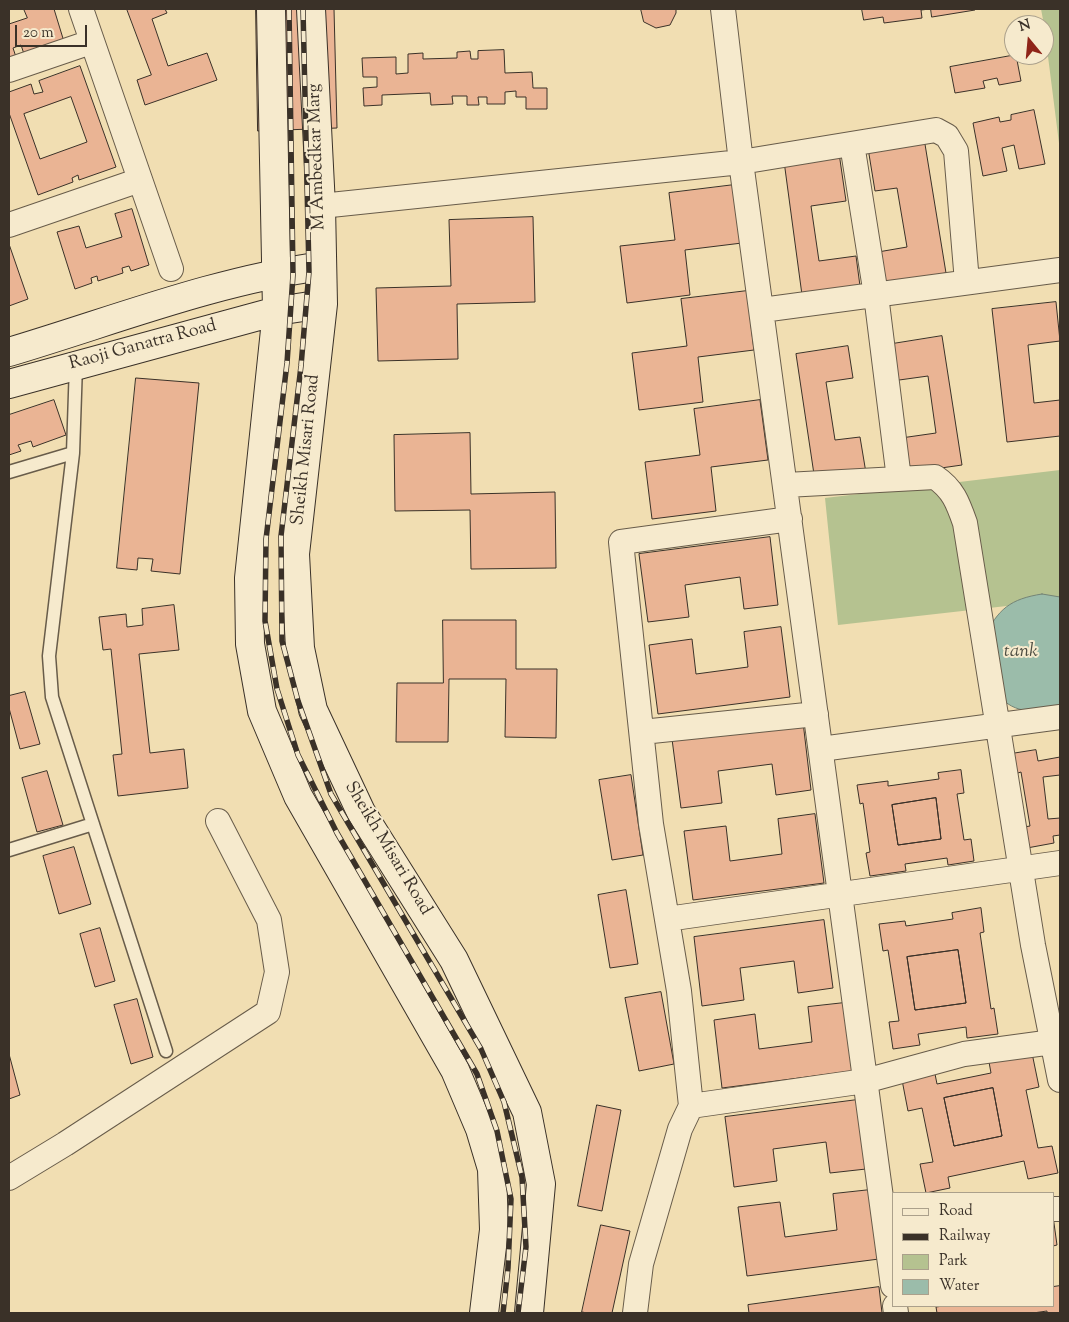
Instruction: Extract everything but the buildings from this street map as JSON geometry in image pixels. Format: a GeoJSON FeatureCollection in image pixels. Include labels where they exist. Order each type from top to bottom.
{"type":"FeatureCollection","features":[{"type":"Feature","properties":{"kind":"main road"},"geometry":{"type":"LineString","coordinates":[[271,9],[277,311],[249,578],[250,644],[262,711],[298,796],[455,1070],[480,1129],[492,1169],[494,1230],[484,1313]]}},
{"type":"Feature","properties":{"kind":"main road","name":"M Ambedkar Marg"},"geometry":{"type":"LineString","coordinates":[[311,9],[321,206],[323,304]]}},
{"type":"Feature","properties":{"kind":"main road","name":"Raoji Ganatra Road"},"geometry":{"type":"LineString","coordinates":[[9,352],[180,297],[275,273],[322,266]]}},
{"type":"Feature","properties":{"kind":"main road"},"geometry":{"type":"LineString","coordinates":[[277,311],[323,304]]}},
{"type":"Feature","properties":{"kind":"main road","name":"Sheikh Misari Road"},"geometry":{"type":"LineString","coordinates":[[323,304],[296,554],[300,648],[313,710],[361,812],[454,960],[527,1112],[541,1184],[529,1313]]}},
{"type":"Feature","properties":{"kind":"main road","name":"Raoji Ganatra Road"},"geometry":{"type":"LineString","coordinates":[[9,384],[76,364],[277,311]]}},
{"type":"Feature","properties":{"kind":"street"},"geometry":{"type":"LineString","coordinates":[[81,9],[171,269]]}},
{"type":"Feature","properties":{"kind":"street"},"geometry":{"type":"LineString","coordinates":[[723,9],[741,162],[865,1082],[887,1206],[892,1273]]}},
{"type":"Feature","properties":{"kind":"street"},"geometry":{"type":"LineString","coordinates":[[9,70],[91,42]]}},
{"type":"Feature","properties":{"kind":"street"},"geometry":{"type":"LineString","coordinates":[[321,206],[741,162],[936,130],[948,136],[958,159],[967,282]]}},
{"type":"Feature","properties":{"kind":"street"},"geometry":{"type":"LineString","coordinates":[[852,144],[876,295],[899,479]]}},
{"type":"Feature","properties":{"kind":"street"},"geometry":{"type":"LineString","coordinates":[[9,225],[140,180]]}},
{"type":"Feature","properties":{"kind":"street"},"geometry":{"type":"LineString","coordinates":[[762,310],[1060,270]]}},
{"type":"Feature","properties":{"kind":"street"},"geometry":{"type":"LineString","coordinates":[[786,485],[935,478],[948,486],[958,503],[965,523],[1033,945],[1056,1041],[1060,1080]]}},
{"type":"Feature","properties":{"kind":"street"},"geometry":{"type":"LineString","coordinates":[[635,1313],[641,1264],[680,1129],[691,1106],[679,990],[651,824],[621,542],[790,518]]}},
{"type":"Feature","properties":{"kind":"street"},"geometry":{"type":"LineString","coordinates":[[642,732],[816,714]]}},
{"type":"Feature","properties":{"kind":"street"},"geometry":{"type":"LineString","coordinates":[[821,749],[1060,717]]}},
{"type":"Feature","properties":{"kind":"street"},"geometry":{"type":"LineString","coordinates":[[9,1178],[65,1144],[268,1012],[277,972],[269,920],[218,821]]}},
{"type":"Feature","properties":{"kind":"street"},"geometry":{"type":"LineString","coordinates":[[667,919],[840,896],[1060,863]]}},
{"type":"Feature","properties":{"kind":"street"},"geometry":{"type":"LineString","coordinates":[[691,1106],[865,1082],[964,1054],[1056,1041]]}},
{"type":"Feature","properties":{"kind":"lane"},"geometry":{"type":"LineString","coordinates":[[76,364],[73,453],[48,656],[52,697],[166,1051]]}},
{"type":"Feature","properties":{"kind":"lane"},"geometry":{"type":"LineString","coordinates":[[9,472],[73,453]]}},
{"type":"Feature","properties":{"kind":"lane"},"geometry":{"type":"LineString","coordinates":[[9,850],[93,824]]}},
{"type":"Feature","properties":{"kind":"green space"},"geometry":{"type":"Polygon","coordinates":[[[1041,9],[1060,9],[1060,151],[1049,65],[1054,65],[1054,15],[1042,15],[1041,9]]]}},
{"type":"Feature","properties":{"kind":"green space"},"geometry":{"type":"Polygon","coordinates":[[[1060,470],[1060,600],[838,625],[825,498],[1060,470]]]}},
{"type":"Feature","properties":{"kind":"water","name":"tank"},"geometry":{"type":"Polygon","coordinates":[[[1042,594],[1060,597],[1060,710],[1027,711],[1012,706],[999,695],[984,638],[994,620],[1006,607],[1021,599],[1042,594]]]}},
{"type":"Feature","properties":{"kind":"railway"},"geometry":{"type":"LineString","coordinates":[[289,9],[293,275],[287,363],[266,539],[265,621],[277,689],[298,755],[337,833],[477,1074],[497,1131],[511,1199],[508,1268],[503,1313]]}},
{"type":"Feature","properties":{"kind":"railway"},"geometry":{"type":"LineString","coordinates":[[303,9],[309,272],[301,366],[281,536],[282,641],[298,701],[331,794],[481,1049],[504,1102],[522,1177],[526,1247],[518,1313]]}}]}
